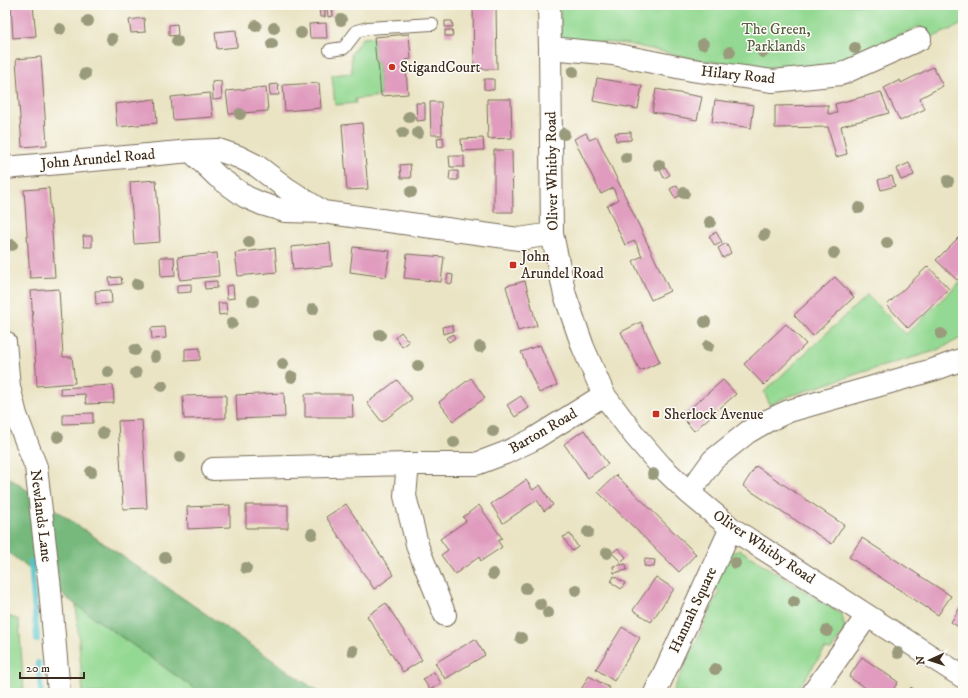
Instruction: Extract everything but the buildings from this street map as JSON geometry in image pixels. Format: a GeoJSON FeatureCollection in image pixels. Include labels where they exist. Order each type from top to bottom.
{"type":"FeatureCollection","features":[{"type":"Feature","properties":{"kind":"street","name":"Oliver Whitby Road"},"geometry":{"type":"LineString","coordinates":[[549,5],[552,234],[565,295],[583,347],[604,395],[635,436],[661,466],[731,528],[963,677]]}},
{"type":"Feature","properties":{"kind":"street","name":"Hilary Road"},"geometry":{"type":"LineString","coordinates":[[550,48],[613,54],[692,70],[774,81],[841,74],[920,39]]}},
{"type":"Feature","properties":{"kind":"street","name":"John Arundel Road"},"geometry":{"type":"LineString","coordinates":[[5,168],[191,151],[218,150],[239,157],[257,166],[286,188],[323,212]]}},
{"type":"Feature","properties":{"kind":"street","name":"John Arundel Road"},"geometry":{"type":"LineString","coordinates":[[191,151],[218,177],[246,197],[285,211],[323,212],[520,239],[552,234]]}},
{"type":"Feature","properties":{"kind":"street","name":"Newlands Lane"},"geometry":{"type":"LineString","coordinates":[[5,342],[9,387],[16,415],[36,467],[50,589],[59,693]]}},
{"type":"Feature","properties":{"kind":"street"},"geometry":{"type":"LineString","coordinates":[[690,493],[713,460],[748,432],[767,421],[789,411],[936,369],[963,359]]}},
{"type":"Feature","properties":{"kind":"street","name":"Barton Road"},"geometry":{"type":"LineString","coordinates":[[213,469],[408,464],[476,464],[505,453],[532,440],[604,395]]}},
{"type":"Feature","properties":{"kind":"street"},"geometry":{"type":"LineString","coordinates":[[408,464],[405,496],[418,548],[445,615]]}},
{"type":"Feature","properties":{"kind":"street","name":"Hannah Square"},"geometry":{"type":"LineString","coordinates":[[655,693],[731,528]]}},
{"type":"Feature","properties":{"kind":"street"},"geometry":{"type":"LineString","coordinates":[[813,693],[867,616]]}},
{"type":"Feature","properties":{"kind":"lane"},"geometry":{"type":"LineString","coordinates":[[330,50],[344,48],[357,32],[368,28],[432,24]]}},
{"type":"Feature","properties":{"kind":"green space","name":"The Green, Parklands"},"geometry":{"type":"Polygon","coordinates":[[[560,5],[963,5],[963,24],[929,39],[920,26],[836,64],[773,70],[699,60],[628,44],[561,39],[560,5]]]}},
{"type":"Feature","properties":{"kind":"green space"},"geometry":{"type":"Polygon","coordinates":[[[374,37],[381,96],[355,99],[356,103],[335,105],[332,75],[352,73],[351,54],[362,38],[374,37]]]}},
{"type":"Feature","properties":{"kind":"green space"},"geometry":{"type":"Polygon","coordinates":[[[963,279],[963,337],[935,351],[863,372],[784,398],[770,405],[764,392],[867,295],[906,334],[963,279]]]}},
{"type":"Feature","properties":{"kind":"green space"},"geometry":{"type":"Polygon","coordinates":[[[5,475],[320,693],[201,693],[76,605],[5,550],[5,475]]]}},
{"type":"Feature","properties":{"kind":"green space"},"geometry":{"type":"Polygon","coordinates":[[[740,550],[842,615],[845,629],[831,650],[825,649],[795,693],[672,693],[719,592],[714,584],[728,554],[740,550]]]}},
{"type":"Feature","properties":{"kind":"green space"},"geometry":{"type":"Polygon","coordinates":[[[76,605],[201,693],[83,693],[76,605]]]}},
{"type":"Feature","properties":{"kind":"green space"},"geometry":{"type":"Polygon","coordinates":[[[5,615],[19,620],[24,693],[5,693],[5,615]]]}},
{"type":"Feature","properties":{"kind":"waterway"},"geometry":{"type":"LineString","coordinates":[[31,562],[37,640]]}},
{"type":"Feature","properties":{"kind":"waterway"},"geometry":{"type":"LineString","coordinates":[[38,663],[41,693]]}},
{"type":"Feature","properties":{"kind":"place","name":"StigandCourt"},"geometry":{"type":"Point","coordinates":[392,67]}},
{"type":"Feature","properties":{"kind":"place","name":"John Arundel Road"},"geometry":{"type":"Point","coordinates":[513,265]}},
{"type":"Feature","properties":{"kind":"place","name":"Sherlock Avenue"},"geometry":{"type":"Point","coordinates":[656,414]}}]}
